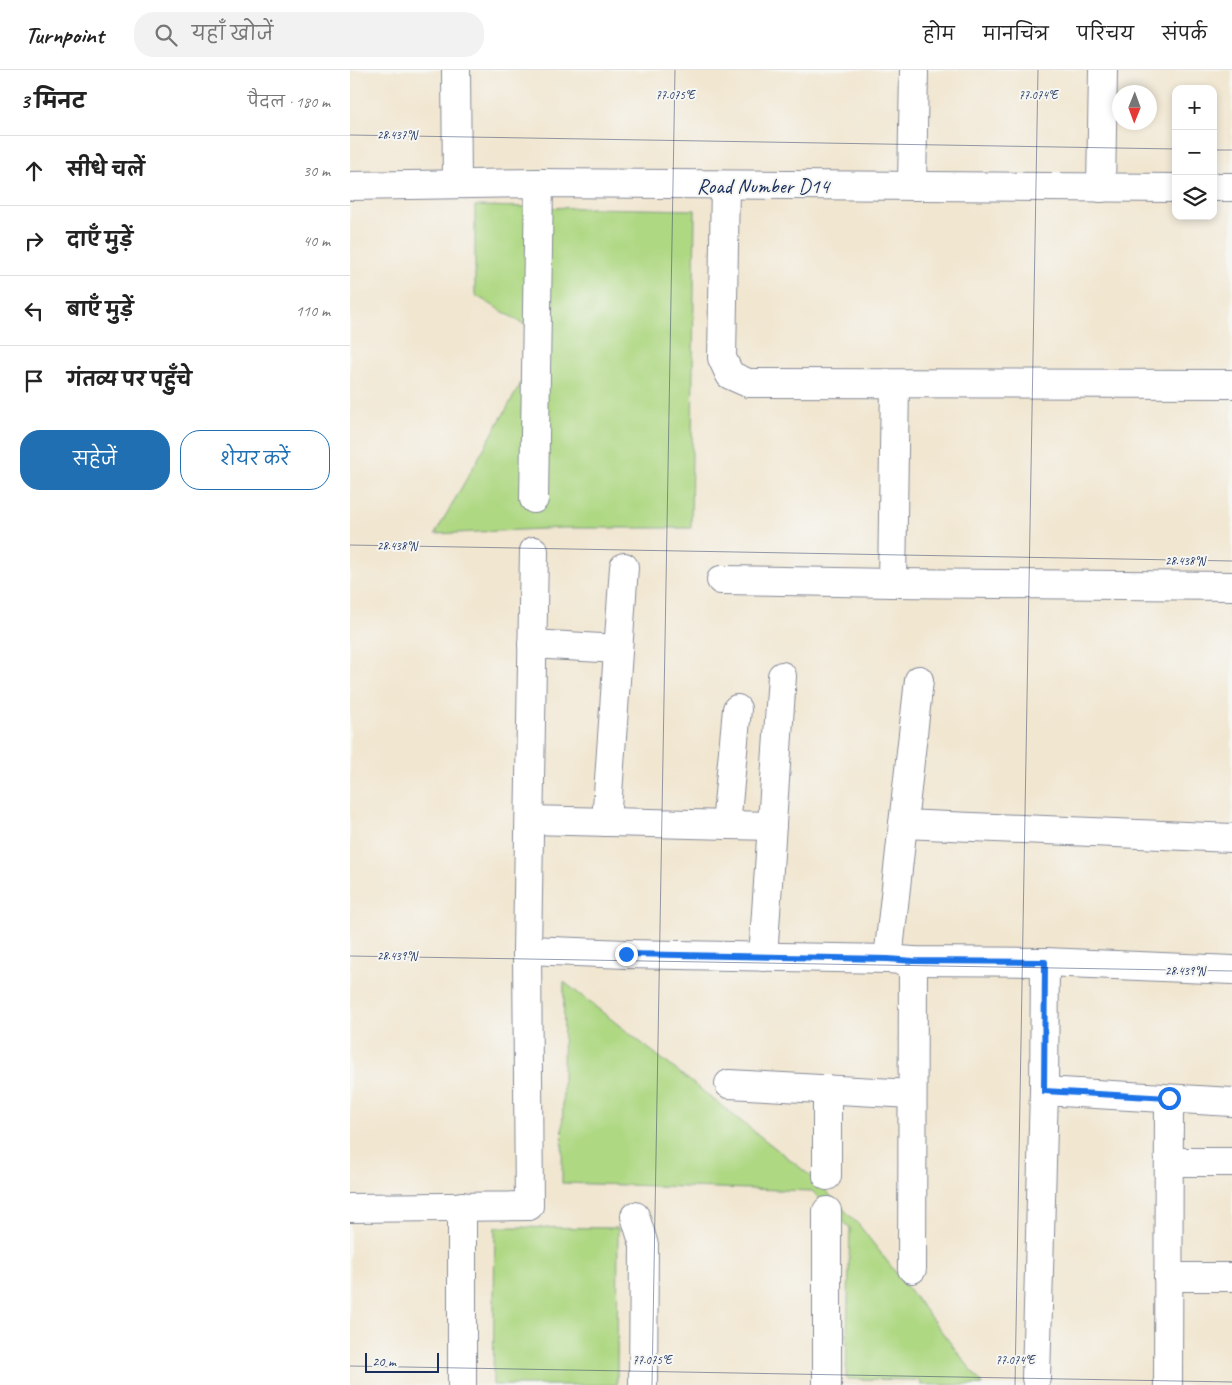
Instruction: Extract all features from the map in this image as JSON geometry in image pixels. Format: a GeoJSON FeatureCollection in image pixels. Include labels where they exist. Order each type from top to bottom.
{"type":"FeatureCollection","features":[{"type":"Feature","properties":{"kind":"street"},"geometry":{"type":"LineString","coordinates":[[456,70],[457,184]]}},
{"type":"Feature","properties":{"kind":"street"},"geometry":{"type":"LineString","coordinates":[[912,186],[914,70]]}},
{"type":"Feature","properties":{"kind":"street"},"geometry":{"type":"LineString","coordinates":[[1101,188],[1103,70]]}},
{"type":"Feature","properties":{"kind":"street"},"geometry":{"type":"LineString","coordinates":[[534,500],[539,183]]}},
{"type":"Feature","properties":{"kind":"street","name":"Road Number D14"},"geometry":{"type":"LineString","coordinates":[[350,186],[539,183],[725,186],[1172,188]]}},
{"type":"Feature","properties":{"kind":"street"},"geometry":{"type":"LineString","coordinates":[[725,186],[722,358],[730,375],[748,383],[1232,384]]}},
{"type":"Feature","properties":{"kind":"street"},"geometry":{"type":"LineString","coordinates":[[1217,187],[1232,187]]}},
{"type":"Feature","properties":{"kind":"street"},"geometry":{"type":"LineString","coordinates":[[892,583],[895,384]]}},
{"type":"Feature","properties":{"kind":"street"},"geometry":{"type":"LineString","coordinates":[[350,1208],[529,1206],[527,950],[534,551]]}},
{"type":"Feature","properties":{"kind":"street"},"geometry":{"type":"LineString","coordinates":[[606,822],[624,567]]}},
{"type":"Feature","properties":{"kind":"street"},"geometry":{"type":"LineString","coordinates":[[721,580],[1232,586]]}},
{"type":"Feature","properties":{"kind":"street"},"geometry":{"type":"LineString","coordinates":[[532,644],[618,649]]}},
{"type":"Feature","properties":{"kind":"street"},"geometry":{"type":"LineString","coordinates":[[764,957],[782,676]]}},
{"type":"Feature","properties":{"kind":"street"},"geometry":{"type":"LineString","coordinates":[[912,1268],[912,1094],[901,960],[903,824],[918,680]]}},
{"type":"Feature","properties":{"kind":"street"},"geometry":{"type":"LineString","coordinates":[[726,825],[737,709]]}},
{"type":"Feature","properties":{"kind":"street"},"geometry":{"type":"LineString","coordinates":[[530,820],[772,826]]}},
{"type":"Feature","properties":{"kind":"street"},"geometry":{"type":"LineString","coordinates":[[903,824],[1232,838]]}},
{"type":"Feature","properties":{"kind":"street"},"geometry":{"type":"LineString","coordinates":[[527,950],[626,954],[1045,962],[1232,970]]}},
{"type":"Feature","properties":{"kind":"street"},"geometry":{"type":"LineString","coordinates":[[1036,1378],[1044,1091],[1045,962]]}},
{"type":"Feature","properties":{"kind":"street"},"geometry":{"type":"LineString","coordinates":[[729,1084],[912,1094]]}},
{"type":"Feature","properties":{"kind":"street"},"geometry":{"type":"LineString","coordinates":[[827,1089],[827,1176]]}},
{"type":"Feature","properties":{"kind":"street"},"geometry":{"type":"LineString","coordinates":[[1044,1091],[1232,1102]]}},
{"type":"Feature","properties":{"kind":"street"},"geometry":{"type":"LineString","coordinates":[[1168,1385],[1169,1098]]}},
{"type":"Feature","properties":{"kind":"street"},"geometry":{"type":"LineString","coordinates":[[1169,1162],[1232,1162]]}},
{"type":"Feature","properties":{"kind":"street"},"geometry":{"type":"LineString","coordinates":[[462,1206],[462,1385]]}},
{"type":"Feature","properties":{"kind":"street"},"geometry":{"type":"LineString","coordinates":[[827,1211],[827,1385]]}},
{"type":"Feature","properties":{"kind":"street"},"geometry":{"type":"LineString","coordinates":[[635,1216],[644,1245],[642,1385]]}},
{"type":"Feature","properties":{"kind":"street"},"geometry":{"type":"LineString","coordinates":[[1168,1277],[1232,1277]]}},
{"type":"Feature","properties":{"kind":"green space"},"geometry":{"type":"Polygon","coordinates":[[[475,206],[695,210],[691,528],[563,528],[435,534],[547,338],[475,295],[475,206]]]}},
{"type":"Feature","properties":{"kind":"green space"},"geometry":{"type":"Polygon","coordinates":[[[564,982],[812,1177],[859,1225],[983,1385],[921,1385],[920,1380],[846,1379],[850,1228],[812,1191],[562,1183],[564,982]]]}},
{"type":"Feature","properties":{"kind":"green space"},"geometry":{"type":"Polygon","coordinates":[[[495,1227],[618,1228],[617,1385],[493,1385],[495,1227]]]}},
{"type":"Feature","properties":{"kind":"route"},"geometry":{"type":"LineString","coordinates":[[626,954],[913,961],[1045,962],[1044,1091],[1169,1098]]}}]}
